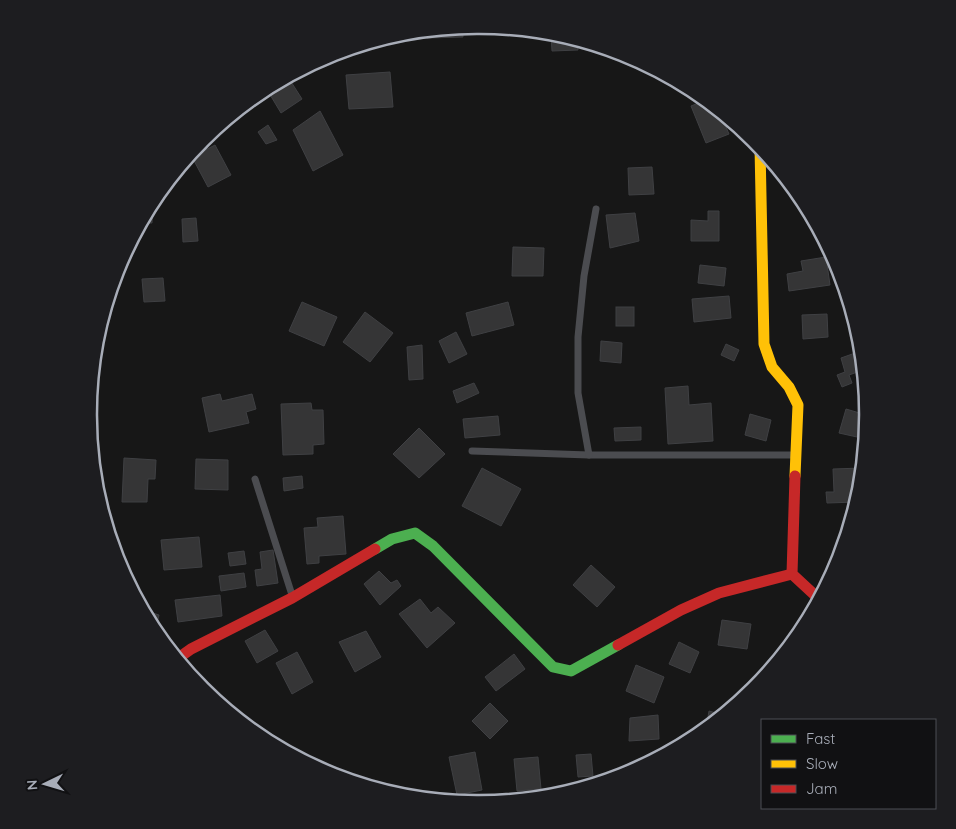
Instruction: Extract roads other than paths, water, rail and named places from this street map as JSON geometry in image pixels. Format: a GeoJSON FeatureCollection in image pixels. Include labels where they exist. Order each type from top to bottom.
{"type":"FeatureCollection","features":[{"type":"Feature","properties":{"kind":"street"},"geometry":{"type":"LineString","coordinates":[[760,159],[764,344],[772,367],[790,387],[798,405],[792,574],[813,594]]}},
{"type":"Feature","properties":{"kind":"street"},"geometry":{"type":"LineString","coordinates":[[183,655],[292,598],[392,538],[415,533],[433,546],[553,667],[571,671],[681,610],[719,593],[792,574]]}},
{"type":"Feature","properties":{"kind":"lane"},"geometry":{"type":"LineString","coordinates":[[589,454],[578,393],[578,337],[584,276],[596,210]]}},
{"type":"Feature","properties":{"kind":"lane"},"geometry":{"type":"LineString","coordinates":[[472,451],[589,454],[796,455]]}},
{"type":"Feature","properties":{"kind":"lane"},"geometry":{"type":"LineString","coordinates":[[255,479],[290,584],[292,598]]}}]}
